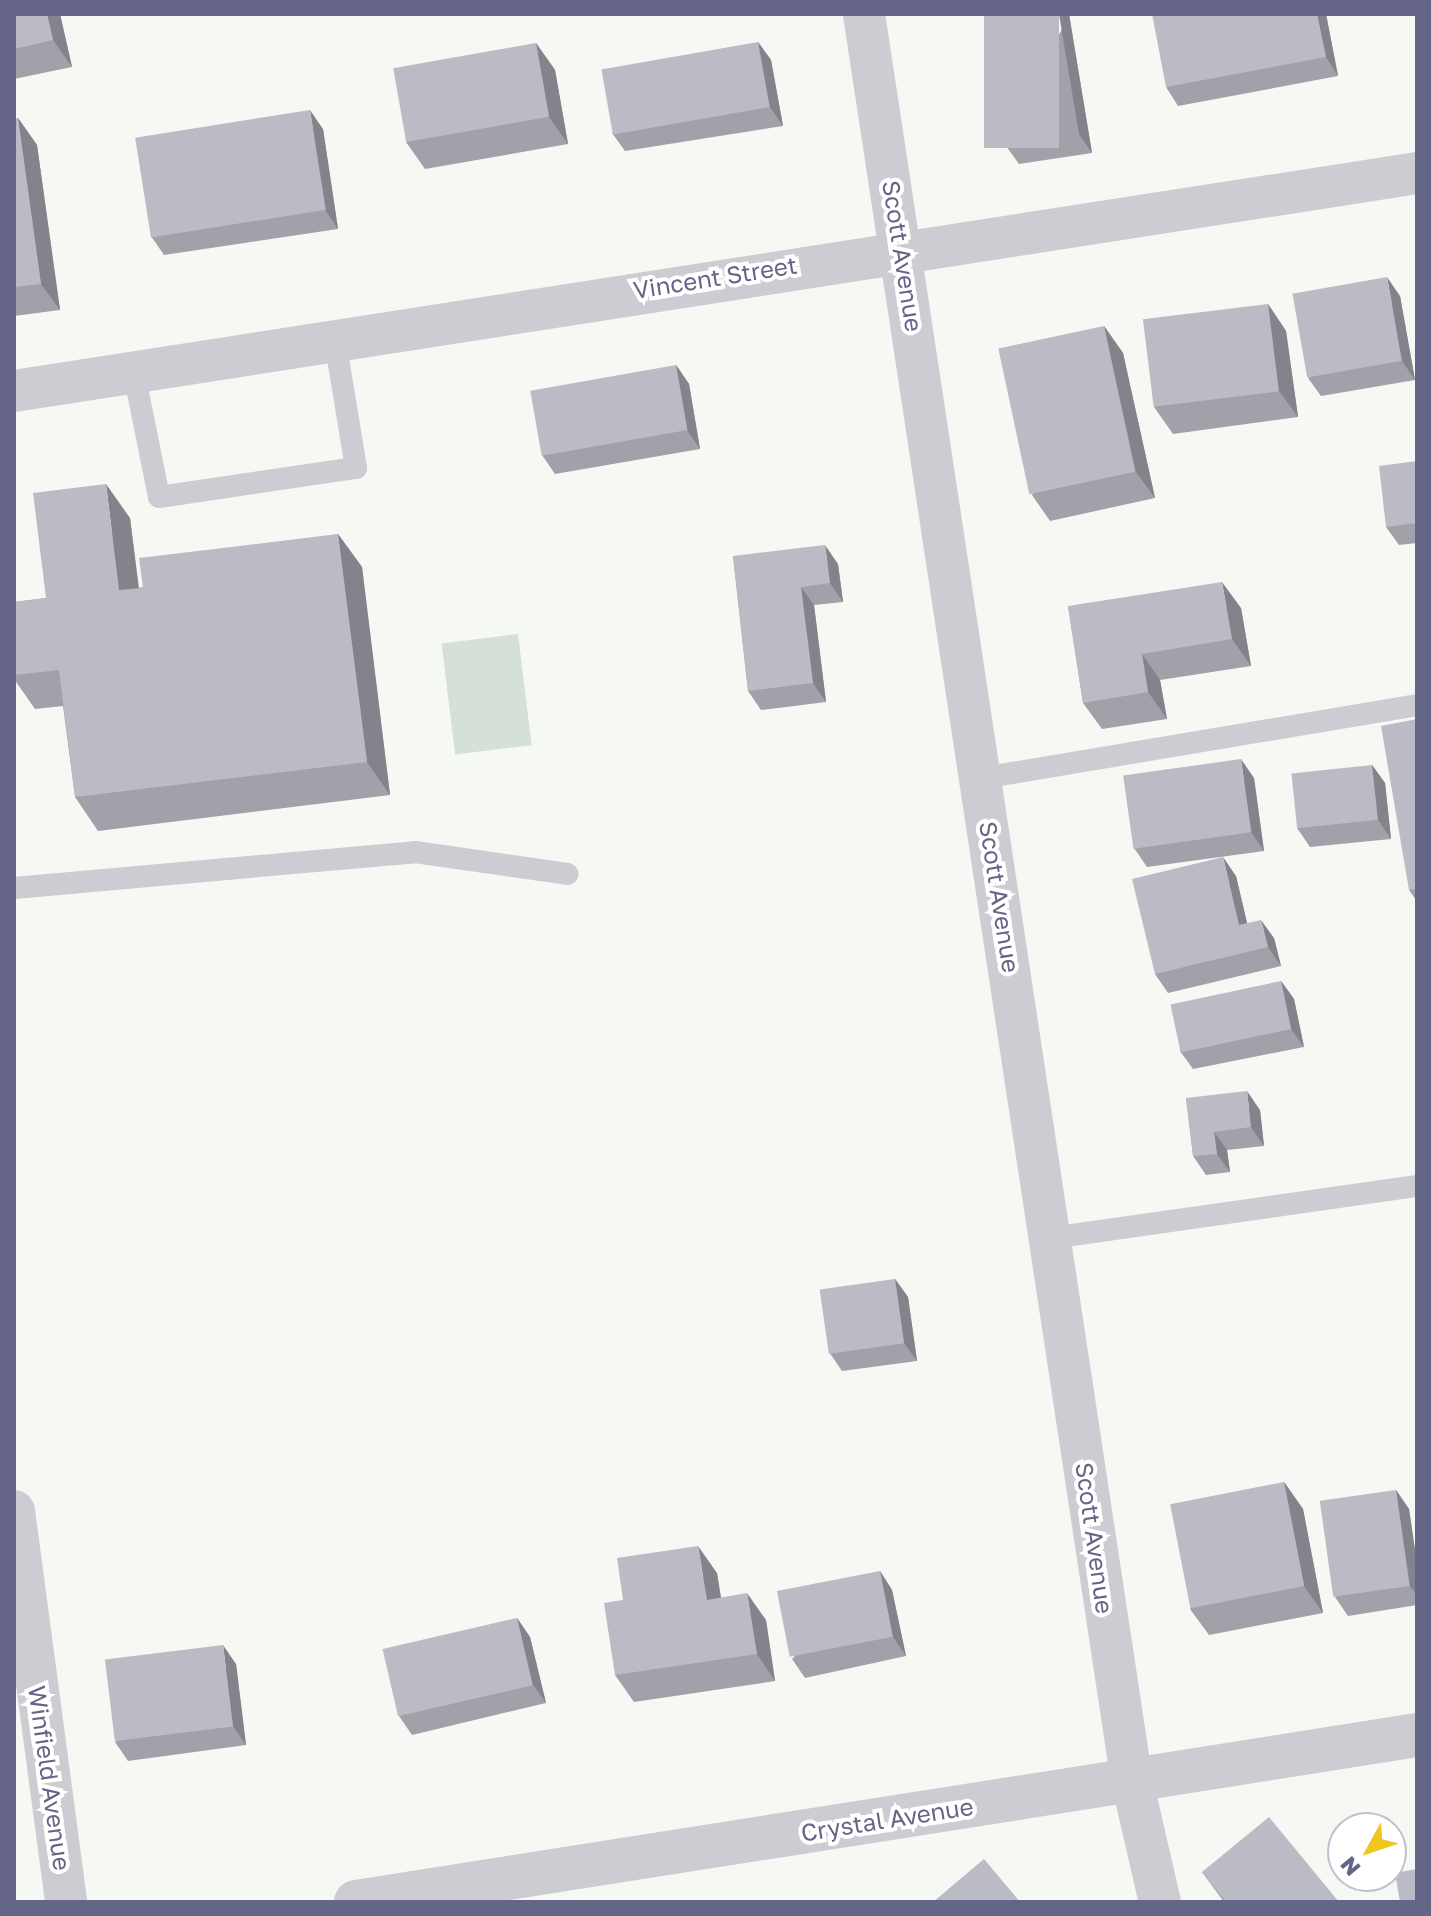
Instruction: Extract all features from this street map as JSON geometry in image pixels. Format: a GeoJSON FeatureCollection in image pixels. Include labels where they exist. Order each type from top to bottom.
{"type":"FeatureCollection","features":[{"type":"Feature","properties":{"kind":"street","name":"Scott Avenue"},"geometry":{"type":"LineString","coordinates":[[864,14],[903,248],[1132,1781],[1160,1902]]}},
{"type":"Feature","properties":{"kind":"street","name":"Vincent Street"},"geometry":{"type":"LineString","coordinates":[[14,391],[903,248],[1417,173]]}},
{"type":"Feature","properties":{"kind":"street","name":"Winfield Avenue"},"geometry":{"type":"LineString","coordinates":[[14,1511],[66,1902]]}},
{"type":"Feature","properties":{"kind":"street","name":"Crystal Avenue"},"geometry":{"type":"LineString","coordinates":[[356,1902],[1417,1735]]}},
{"type":"Feature","properties":{"kind":"lane"},"geometry":{"type":"LineString","coordinates":[[134,373],[159,497],[356,468],[335,340]]}},
{"type":"Feature","properties":{"kind":"lane"},"geometry":{"type":"LineString","coordinates":[[982,778],[1417,705]]}},
{"type":"Feature","properties":{"kind":"lane"},"geometry":{"type":"LineString","coordinates":[[14,888],[415,852],[567,874]]}},
{"type":"Feature","properties":{"kind":"lane"},"geometry":{"type":"LineString","coordinates":[[1051,1238],[1417,1186]]}},
{"type":"Feature","properties":{"kind":"shaded area"},"geometry":{"type":"Polygon","coordinates":[[[518,634],[532,745],[455,755],[442,643],[518,634]]]}},
{"type":"Feature","properties":{"kind":"building"},"geometry":{"type":"Polygon","coordinates":[[[14,14],[47,14],[53,40],[14,49],[14,14]]]}},
{"type":"Feature","properties":{"kind":"building"},"geometry":{"type":"Polygon","coordinates":[[[984,14],[1059,14],[1059,148],[984,148],[984,14]]]}},
{"type":"Feature","properties":{"kind":"building"},"geometry":{"type":"Polygon","coordinates":[[[1152,14],[1317,14],[1326,57],[1166,87],[1152,14]]]}},
{"type":"Feature","properties":{"kind":"building"},"geometry":{"type":"Polygon","coordinates":[[[758,42],[769,107],[613,135],[601,70],[758,42]]]}},
{"type":"Feature","properties":{"kind":"building"},"geometry":{"type":"Polygon","coordinates":[[[536,43],[549,117],[406,142],[393,68],[536,43]]]}},
{"type":"Feature","properties":{"kind":"building"},"geometry":{"type":"Polygon","coordinates":[[[310,110],[326,210],[151,237],[135,138],[310,110]]]}},
{"type":"Feature","properties":{"kind":"building"},"geometry":{"type":"Polygon","coordinates":[[[18,118],[41,284],[14,287],[14,119],[18,118]]]}},
{"type":"Feature","properties":{"kind":"building"},"geometry":{"type":"Polygon","coordinates":[[[1387,277],[1402,361],[1307,377],[1292,294],[1387,277]]]}},
{"type":"Feature","properties":{"kind":"building"},"geometry":{"type":"Polygon","coordinates":[[[1268,304],[1279,391],[1154,407],[1143,319],[1268,304]]]}},
{"type":"Feature","properties":{"kind":"building"},"geometry":{"type":"Polygon","coordinates":[[[1104,326],[1135,472],[1029,494],[998,348],[1104,326]]]}},
{"type":"Feature","properties":{"kind":"building"},"geometry":{"type":"Polygon","coordinates":[[[676,365],[687,430],[542,456],[530,391],[676,365]]]}},
{"type":"Feature","properties":{"kind":"building"},"geometry":{"type":"Polygon","coordinates":[[[1417,461],[1417,523],[1386,527],[1379,466],[1417,461]]]}},
{"type":"Feature","properties":{"kind":"building"},"geometry":{"type":"Polygon","coordinates":[[[106,484],[119,590],[143,588],[139,558],[338,534],[367,762],[75,797],[59,670],[14,675],[14,602],[46,598],[33,493],[106,484]]]}},
{"type":"Feature","properties":{"kind":"building"},"geometry":{"type":"Polygon","coordinates":[[[825,545],[830,583],[801,587],[813,683],[748,691],[733,556],[825,545]]]}},
{"type":"Feature","properties":{"kind":"building"},"geometry":{"type":"Polygon","coordinates":[[[1222,582],[1232,639],[1142,654],[1148,692],[1083,703],[1068,606],[1222,582]]]}},
{"type":"Feature","properties":{"kind":"building"},"geometry":{"type":"Polygon","coordinates":[[[1417,719],[1417,889],[1409,890],[1381,726],[1417,719]]]}},
{"type":"Feature","properties":{"kind":"building"},"geometry":{"type":"Polygon","coordinates":[[[1241,759],[1251,832],[1133,849],[1123,776],[1241,759]]]}},
{"type":"Feature","properties":{"kind":"building"},"geometry":{"type":"Polygon","coordinates":[[[1372,765],[1378,820],[1297,828],[1291,773],[1372,765]]]}},
{"type":"Feature","properties":{"kind":"building"},"geometry":{"type":"Polygon","coordinates":[[[1223,857],[1239,925],[1261,920],[1268,947],[1155,974],[1132,879],[1223,857]]]}},
{"type":"Feature","properties":{"kind":"building"},"geometry":{"type":"Polygon","coordinates":[[[1281,981],[1291,1029],[1181,1052],[1170,1004],[1281,981]]]}},
{"type":"Feature","properties":{"kind":"building"},"geometry":{"type":"Polygon","coordinates":[[[1247,1091],[1251,1127],[1214,1132],[1217,1154],[1193,1156],[1186,1098],[1247,1091]]]}},
{"type":"Feature","properties":{"kind":"building"},"geometry":{"type":"Polygon","coordinates":[[[895,1279],[904,1343],[829,1354],[820,1290],[895,1279]]]}},
{"type":"Feature","properties":{"kind":"building"},"geometry":{"type":"Polygon","coordinates":[[[1284,1482],[1304,1586],[1190,1608],[1170,1504],[1284,1482]]]}},
{"type":"Feature","properties":{"kind":"building"},"geometry":{"type":"Polygon","coordinates":[[[1396,1490],[1409,1586],[1333,1597],[1320,1501],[1396,1490]]]}},
{"type":"Feature","properties":{"kind":"building"},"geometry":{"type":"Polygon","coordinates":[[[698,1546],[707,1600],[747,1593],[757,1654],[615,1675],[604,1603],[623,1600],[617,1558],[698,1546]]]}},
{"type":"Feature","properties":{"kind":"building"},"geometry":{"type":"Polygon","coordinates":[[[880,1571],[893,1637],[790,1657],[777,1591],[880,1571]]]}},
{"type":"Feature","properties":{"kind":"building"},"geometry":{"type":"Polygon","coordinates":[[[517,1618],[533,1685],[398,1716],[383,1649],[517,1618]]]}},
{"type":"Feature","properties":{"kind":"building"},"geometry":{"type":"Polygon","coordinates":[[[223,1645],[233,1726],[115,1741],[105,1660],[223,1645]]]}},
{"type":"Feature","properties":{"kind":"building"},"geometry":{"type":"Polygon","coordinates":[[[1269,1817],[1327,1887],[1327,1892],[1331,1892],[1339,1902],[1226,1902],[1202,1872],[1269,1817]]]}},
{"type":"Feature","properties":{"kind":"building"},"geometry":{"type":"Polygon","coordinates":[[[984,1859],[1020,1902],[933,1902],[984,1859]]]}},
{"type":"Feature","properties":{"kind":"building"},"geometry":{"type":"Polygon","coordinates":[[[1417,1869],[1417,1902],[1400,1902],[1398,1892],[1407,1892],[1407,1871],[1417,1869]]]}}]}
